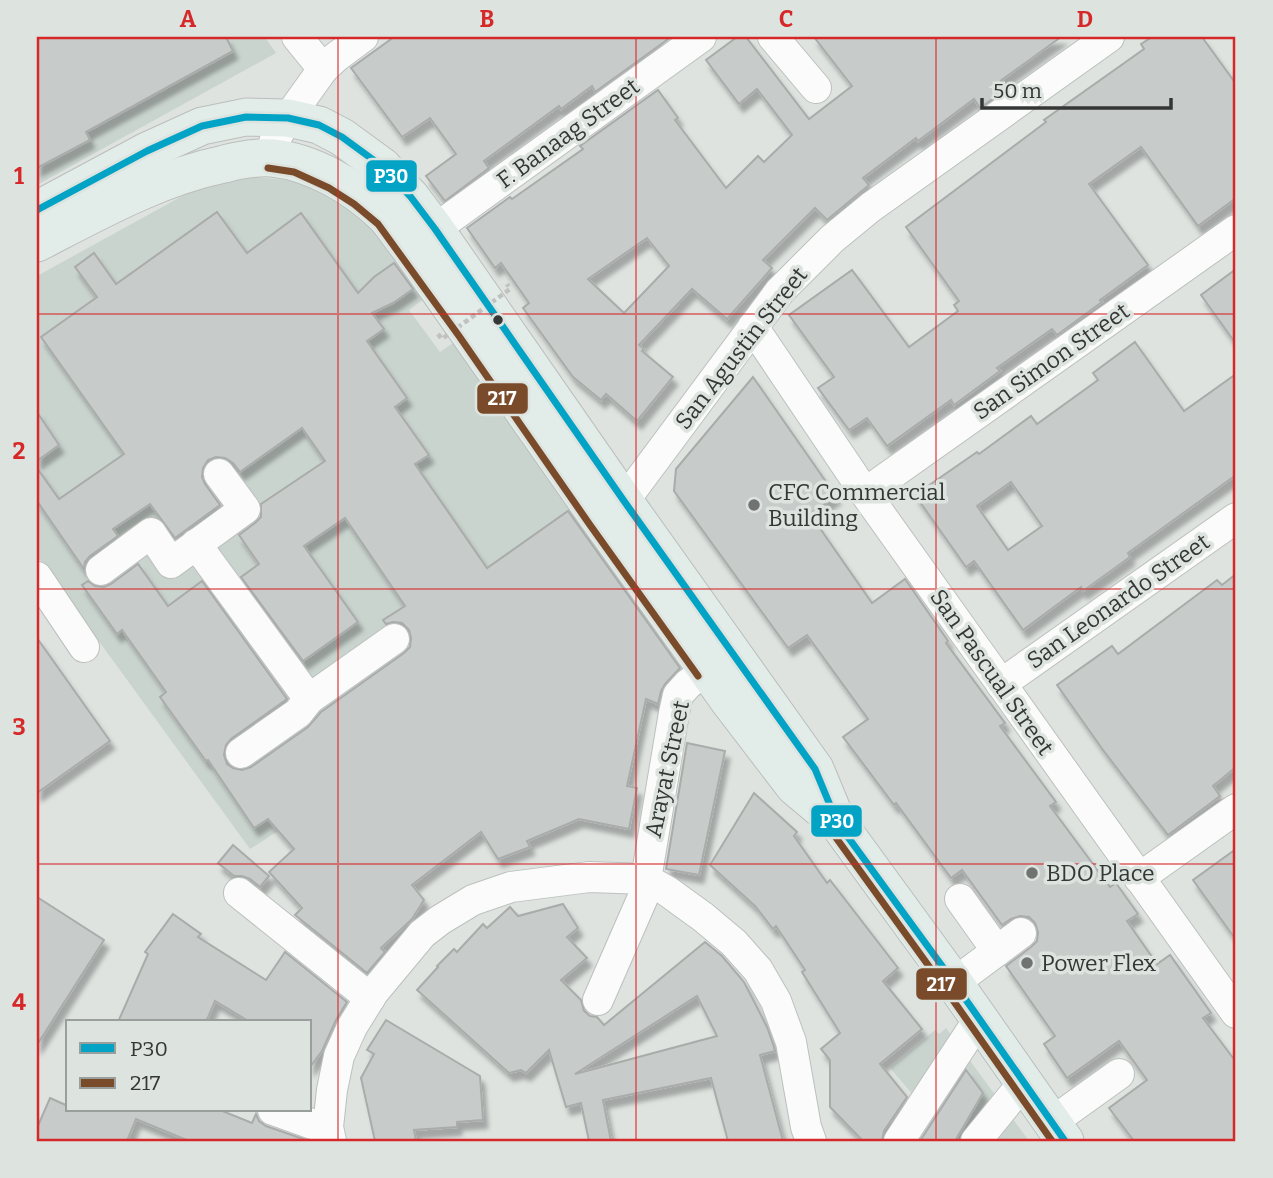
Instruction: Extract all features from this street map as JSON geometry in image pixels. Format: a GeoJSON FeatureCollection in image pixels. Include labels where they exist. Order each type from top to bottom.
{"type":"FeatureCollection","features":[{"type":"Feature","properties":{"kind":"main road"},"geometry":{"type":"LineString","coordinates":[[37,210],[147,151],[202,126],[246,117],[288,118],[319,125],[342,137],[383,167],[435,229],[815,769],[837,822],[1058,1132]]}},
{"type":"Feature","properties":{"kind":"main road"},"geometry":{"type":"LineString","coordinates":[[37,243],[159,183],[201,169],[243,160],[270,158],[297,162],[334,179],[360,195],[386,217],[408,246],[599,519],[794,786],[837,822]]}},
{"type":"Feature","properties":{"kind":"street"},"geometry":{"type":"LineString","coordinates":[[297,37],[334,54]]}},
{"type":"Feature","properties":{"kind":"street"},"geometry":{"type":"LineString","coordinates":[[270,158],[275,139],[334,54],[363,37]]}},
{"type":"Feature","properties":{"kind":"street","name":"F. Banaag Street"},"geometry":{"type":"LineString","coordinates":[[435,229],[701,37]]}},
{"type":"Feature","properties":{"kind":"street"},"geometry":{"type":"LineString","coordinates":[[772,37],[816,88]]}},
{"type":"Feature","properties":{"kind":"street","name":"San Agustin Street"},"geometry":{"type":"LineString","coordinates":[[624,501],[780,291],[832,239],[861,215],[1109,37]]}},
{"type":"Feature","properties":{"kind":"street","name":"San Simon Street"},"geometry":{"type":"LineString","coordinates":[[865,493],[1236,230]]}},
{"type":"Feature","properties":{"kind":"street","name":"San Pascual Street"},"geometry":{"type":"LineString","coordinates":[[753,327],[865,493],[1236,1013]]}},
{"type":"Feature","properties":{"kind":"street"},"geometry":{"type":"LineString","coordinates":[[101,570],[151,533],[172,563],[245,509],[219,474]]}},
{"type":"Feature","properties":{"kind":"street","name":"San Leonardo Street"},"geometry":{"type":"LineString","coordinates":[[1001,684],[1236,518]]}},
{"type":"Feature","properties":{"kind":"street"},"geometry":{"type":"LineString","coordinates":[[196,544],[309,699]]}},
{"type":"Feature","properties":{"kind":"street"},"geometry":{"type":"LineString","coordinates":[[37,577],[84,647]]}},
{"type":"Feature","properties":{"kind":"street"},"geometry":{"type":"LineString","coordinates":[[241,753],[298,713],[309,699],[394,639]]}},
{"type":"Feature","properties":{"kind":"street","name":"Arayat Street"},"geometry":{"type":"LineString","coordinates":[[598,1000],[643,897],[678,695],[707,670]]}},
{"type":"Feature","properties":{"kind":"street"},"geometry":{"type":"LineString","coordinates":[[1139,878],[1236,810]]}},
{"type":"Feature","properties":{"kind":"street"},"geometry":{"type":"LineString","coordinates":[[279,1112],[312,1124],[329,1134],[332,1090],[339,1056],[352,1027],[370,998],[422,934],[473,900],[511,887],[589,877],[646,879],[703,917],[734,943],[758,970],[776,1001],[791,1042],[806,1127],[811,1141]]}},
{"type":"Feature","properties":{"kind":"street"},"geometry":{"type":"LineString","coordinates":[[239,893],[370,998]]}},
{"type":"Feature","properties":{"kind":"street"},"geometry":{"type":"LineString","coordinates":[[954,983],[1009,942],[960,899]]}},
{"type":"Feature","properties":{"kind":"street"},"geometry":{"type":"LineString","coordinates":[[899,1141],[979,1019]]}},
{"type":"Feature","properties":{"kind":"street"},"geometry":{"type":"LineString","coordinates":[[1058,1132],[1119,1074]]}},
{"type":"Feature","properties":{"kind":"street"},"geometry":{"type":"LineString","coordinates":[[976,1141],[1024,1082]]}},
{"type":"Feature","properties":{"kind":"path"},"geometry":{"type":"LineString","coordinates":[[438,334],[442,339],[510,289],[507,284]]}},
{"type":"Feature","properties":{"kind":"shaded area"},"geometry":{"type":"Polygon","coordinates":[[[37,37],[265,37],[276,53],[37,185],[37,37]]]}},
{"type":"Feature","properties":{"kind":"shaded area"},"geometry":{"type":"Polygon","coordinates":[[[256,177],[314,185],[362,209],[432,293],[409,310],[440,352],[462,337],[676,638],[603,684],[376,768],[250,849],[37,556],[37,276],[195,189],[229,179],[256,177]]]}},
{"type":"Feature","properties":{"kind":"shaded area"},"geometry":{"type":"Polygon","coordinates":[[[946,1028],[1029,1141],[866,1141],[920,1103],[890,1068],[935,1030],[939,1034],[946,1028]]]}},
{"type":"Feature","properties":{"kind":"building"},"geometry":{"type":"Polygon","coordinates":[[[37,37],[226,37],[233,51],[86,132],[90,140],[37,168],[37,37]]]}},
{"type":"Feature","properties":{"kind":"building"},"geometry":{"type":"Polygon","coordinates":[[[394,37],[671,37],[595,92],[592,86],[561,109],[559,106],[484,161],[489,168],[445,201],[426,176],[456,154],[430,118],[402,137],[351,68],[394,37]]]}},
{"type":"Feature","properties":{"kind":"building"},"geometry":{"type":"Polygon","coordinates":[[[737,37],[746,37],[809,119],[852,86],[814,37],[1061,37],[999,82],[1005,90],[980,108],[974,99],[863,178],[869,185],[827,220],[815,208],[763,260],[772,268],[727,319],[692,289],[639,345],[644,349],[642,351],[673,377],[637,421],[606,394],[601,400],[573,377],[523,308],[529,303],[501,263],[495,268],[467,228],[583,149],[580,146],[658,90],[678,118],[675,120],[726,188],[758,156],[764,162],[792,135],[757,89],[739,104],[706,60],[737,37]],[[647,238],[588,279],[624,313],[669,266],[647,238]]]}},
{"type":"Feature","properties":{"kind":"building"},"geometry":{"type":"Polygon","coordinates":[[[1152,37],[1202,37],[1236,84],[1236,198],[1198,226],[1141,147],[1089,184],[1148,265],[1057,335],[1052,329],[997,368],[1000,371],[954,405],[951,400],[887,446],[867,418],[849,430],[818,388],[834,377],[789,315],[852,270],[909,347],[958,311],[954,305],[959,301],[906,227],[1046,122],[1044,120],[1144,49],[1141,44],[1152,37]]]}},
{"type":"Feature","properties":{"kind":"building"},"geometry":{"type":"Polygon","coordinates":[[[217,212],[247,253],[301,213],[358,293],[394,263],[413,289],[372,313],[384,329],[367,341],[407,398],[395,407],[429,455],[415,464],[487,568],[568,511],[680,668],[665,684],[658,704],[646,699],[627,786],[637,788],[629,829],[579,819],[527,841],[530,847],[498,859],[481,832],[412,885],[424,900],[412,919],[381,948],[385,952],[367,973],[295,915],[302,908],[269,872],[294,849],[268,819],[254,828],[208,760],[206,761],[160,697],[166,692],[122,630],[117,634],[82,585],[88,581],[95,586],[104,587],[138,564],[168,606],[202,581],[287,699],[226,745],[224,755],[227,764],[233,768],[242,770],[251,767],[308,727],[321,712],[404,653],[410,647],[411,638],[409,630],[402,623],[386,624],[383,620],[405,606],[345,518],[304,546],[358,622],[303,661],[241,577],[259,564],[239,535],[261,517],[261,504],[325,461],[302,428],[240,472],[225,458],[208,460],[202,477],[220,505],[175,538],[150,504],[113,529],[118,536],[90,556],[84,569],[37,501],[37,468],[59,499],[124,454],[41,337],[97,297],[75,267],[94,253],[116,284],[217,212]]]}},
{"type":"Feature","properties":{"kind":"building"},"geometry":{"type":"Polygon","coordinates":[[[1236,269],[1236,344],[1201,295],[1236,269]]]}},
{"type":"Feature","properties":{"kind":"building"},"geometry":{"type":"Polygon","coordinates":[[[1135,342],[1184,411],[1236,374],[1236,475],[1128,553],[1130,557],[1083,591],[1081,587],[1023,630],[974,561],[966,567],[915,495],[977,452],[979,454],[1031,416],[1037,424],[1098,380],[1093,373],[1135,342]],[[1011,482],[977,506],[1008,550],[1042,526],[1011,482]]]}},
{"type":"Feature","properties":{"kind":"building"},"geometry":{"type":"Polygon","coordinates":[[[753,377],[836,496],[810,514],[872,603],[905,579],[948,641],[946,643],[1005,723],[1000,726],[1056,802],[1050,806],[1110,887],[1116,883],[1138,914],[1127,921],[1157,964],[1170,955],[1211,1013],[1203,1018],[1236,1062],[1236,1141],[1134,1141],[1109,1108],[1147,1080],[1119,1041],[1067,1078],[1044,1044],[1055,1036],[1006,966],[1037,941],[1035,923],[1029,917],[1020,916],[1002,925],[962,870],[951,878],[843,737],[868,719],[807,635],[788,648],[674,491],[676,469],[753,377]]]}},
{"type":"Feature","properties":{"kind":"building"},"geometry":{"type":"Polygon","coordinates":[[[37,412],[59,445],[37,461],[37,412]]]}},
{"type":"Feature","properties":{"kind":"building"},"geometry":{"type":"Polygon","coordinates":[[[1236,574],[1236,767],[1213,786],[1220,796],[1168,835],[1057,685],[1112,646],[1118,654],[1217,580],[1222,585],[1236,574]]]}},
{"type":"Feature","properties":{"kind":"building"},"geometry":{"type":"Polygon","coordinates":[[[37,638],[110,741],[37,793],[37,638]]]}},
{"type":"Feature","properties":{"kind":"building"},"geometry":{"type":"Polygon","coordinates":[[[687,743],[725,751],[699,875],[666,869],[687,743]]]}},
{"type":"Feature","properties":{"kind":"building"},"geometry":{"type":"Polygon","coordinates":[[[754,793],[797,832],[794,836],[827,883],[830,880],[898,968],[883,981],[922,1029],[880,1064],[907,1097],[884,1131],[882,1141],[863,1141],[830,1107],[830,1060],[821,1049],[840,1033],[802,972],[805,970],[776,926],[773,929],[755,906],[710,865],[754,793]]]}},
{"type":"Feature","properties":{"kind":"building"},"geometry":{"type":"Polygon","coordinates":[[[233,845],[269,876],[260,887],[250,879],[234,876],[218,863],[233,845]]]}},
{"type":"Feature","properties":{"kind":"building"},"geometry":{"type":"Polygon","coordinates":[[[1236,849],[1236,940],[1193,880],[1236,849]]]}},
{"type":"Feature","properties":{"kind":"building"},"geometry":{"type":"Polygon","coordinates":[[[37,897],[104,940],[37,1045],[37,897]]]}},
{"type":"Feature","properties":{"kind":"building"},"geometry":{"type":"Polygon","coordinates":[[[563,904],[578,928],[567,937],[587,958],[561,980],[581,1000],[584,1011],[597,1017],[604,1025],[705,942],[722,956],[744,982],[774,1047],[775,1051],[760,1055],[783,1141],[728,1141],[711,1078],[603,1100],[611,1141],[589,1141],[581,1103],[566,1107],[549,1050],[526,1073],[521,1070],[509,1073],[417,990],[454,949],[457,952],[483,924],[487,928],[510,907],[518,916],[563,904]],[[697,996],[575,1074],[717,1036],[697,996]]]}},
{"type":"Feature","properties":{"kind":"building"},"geometry":{"type":"Polygon","coordinates":[[[173,914],[201,934],[198,937],[266,980],[285,952],[347,1002],[322,1051],[312,1064],[312,1020],[247,1020],[215,1001],[207,1020],[119,1020],[148,954],[145,952],[173,914]]]}},
{"type":"Feature","properties":{"kind":"building"},"geometry":{"type":"Polygon","coordinates":[[[386,1020],[480,1076],[483,1120],[457,1122],[457,1127],[414,1130],[416,1141],[375,1141],[361,1078],[374,1054],[367,1050],[386,1020]]]}},
{"type":"Feature","properties":{"kind":"building"},"geometry":{"type":"Polygon","coordinates":[[[966,1070],[983,1093],[955,1141],[920,1141],[966,1070]]]}},
{"type":"Feature","properties":{"kind":"building"},"geometry":{"type":"Polygon","coordinates":[[[50,1098],[66,1105],[66,1112],[225,1112],[252,1123],[256,1114],[259,1121],[266,1126],[309,1141],[189,1141],[136,1119],[127,1141],[37,1141],[37,1128],[50,1098]]]}},
{"type":"Feature","properties":{"kind":"transit line","name":"P30"},"geometry":{"type":"LineString","coordinates":[[37,210],[147,151],[202,126],[246,117],[288,118],[319,125],[342,137],[383,167],[435,229],[815,769],[837,822],[1065,1141]]}},
{"type":"Feature","properties":{"kind":"transit line","name":"217"},"geometry":{"type":"LineString","coordinates":[[268,168],[294,172],[329,188],[378,224],[698,676]]}},
{"type":"Feature","properties":{"kind":"transit line","name":"217"},"geometry":{"type":"LineString","coordinates":[[829,828],[1052,1141]]}},
{"type":"Feature","properties":{"kind":"place","name":"CFC Commercial Building"},"geometry":{"type":"Point","coordinates":[754,505]}},
{"type":"Feature","properties":{"kind":"place","name":"BDO Place"},"geometry":{"type":"Point","coordinates":[1032,873]}},
{"type":"Feature","properties":{"kind":"place","name":"Power Flex"},"geometry":{"type":"Point","coordinates":[1027,963]}}]}
